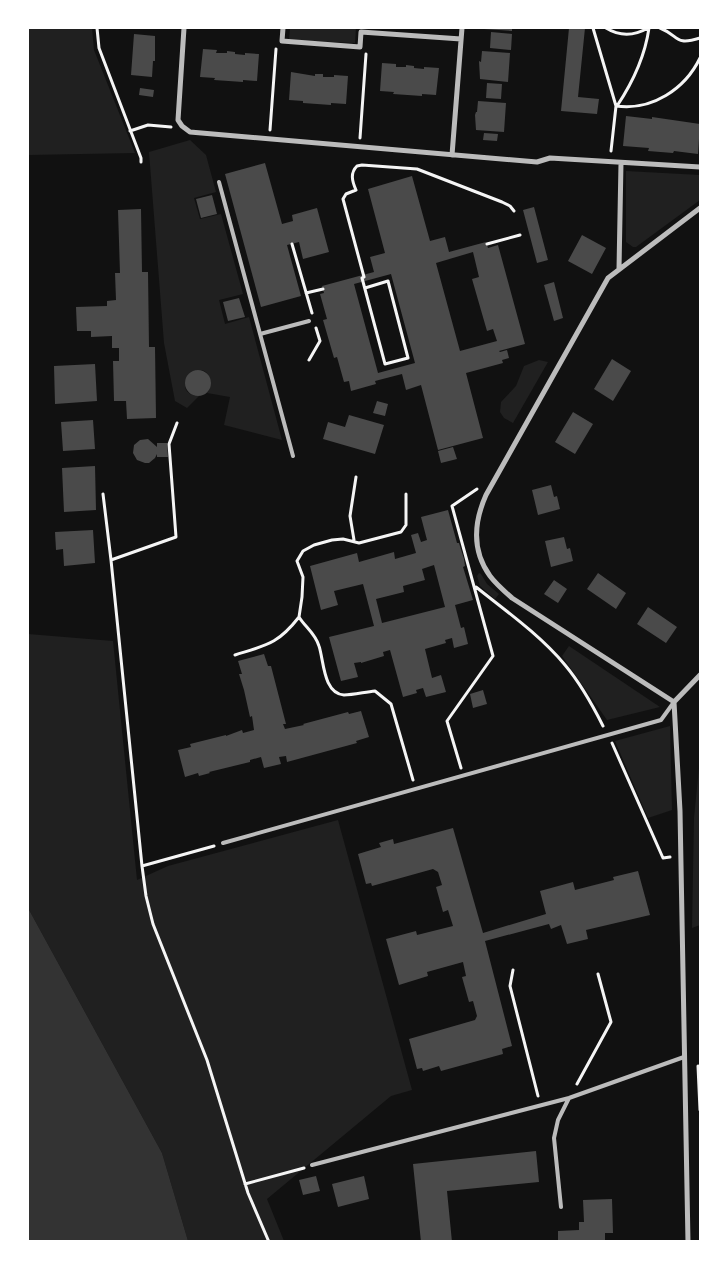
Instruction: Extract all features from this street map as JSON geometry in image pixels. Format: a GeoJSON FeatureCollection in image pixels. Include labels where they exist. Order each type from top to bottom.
{"type":"FeatureCollection","features":[{"type":"Feature","properties":{"kind":"street"},"geometry":{"type":"LineString","coordinates":[[184,28],[178,120],[190,132],[537,162],[550,158],[700,167]]}},
{"type":"Feature","properties":{"kind":"street"},"geometry":{"type":"LineString","coordinates":[[283,28],[282,41],[360,47],[361,32],[461,40]]}},
{"type":"Feature","properties":{"kind":"street"},"geometry":{"type":"LineString","coordinates":[[452,155],[462,28]]}},
{"type":"Feature","properties":{"kind":"street"},"geometry":{"type":"LineString","coordinates":[[619,269],[621,163]]}},
{"type":"Feature","properties":{"kind":"street"},"geometry":{"type":"LineString","coordinates":[[674,702],[512,598],[490,576],[482,561],[477,545],[476,528],[486,495],[608,278],[700,208]]}},
{"type":"Feature","properties":{"kind":"street"},"geometry":{"type":"LineString","coordinates":[[688,1242],[680,811],[674,702],[700,676]]}},
{"type":"Feature","properties":{"kind":"lane"},"geometry":{"type":"LineString","coordinates":[[218,182],[293,456]]}},
{"type":"Feature","properties":{"kind":"lane"},"geometry":{"type":"LineString","coordinates":[[260,334],[309,321]]}},
{"type":"Feature","properties":{"kind":"lane"},"geometry":{"type":"LineString","coordinates":[[223,843],[661,720],[674,702]]}},
{"type":"Feature","properties":{"kind":"lane"},"geometry":{"type":"LineString","coordinates":[[312,1166],[569,1098],[684,1057]]}},
{"type":"Feature","properties":{"kind":"lane"},"geometry":{"type":"LineString","coordinates":[[561,1207],[554,1138],[558,1120],[569,1098]]}},
{"type":"Feature","properties":{"kind":"path"},"geometry":{"type":"LineString","coordinates":[[97,28],[99,48],[142,162]]}},
{"type":"Feature","properties":{"kind":"path"},"geometry":{"type":"LineString","coordinates":[[593,28],[616,106]]}},
{"type":"Feature","properties":{"kind":"path"},"geometry":{"type":"LineString","coordinates":[[606,28],[627,34],[649,28]]}},
{"type":"Feature","properties":{"kind":"path"},"geometry":{"type":"LineString","coordinates":[[609,162],[616,106],[638,68],[645,49],[649,28]]}},
{"type":"Feature","properties":{"kind":"path"},"geometry":{"type":"LineString","coordinates":[[660,28],[666,30],[676,40],[682,42],[700,38]]}},
{"type":"Feature","properties":{"kind":"path"},"geometry":{"type":"LineString","coordinates":[[269,139],[277,41],[282,41]]}},
{"type":"Feature","properties":{"kind":"path"},"geometry":{"type":"LineString","coordinates":[[359,146],[367,48],[360,47]]}},
{"type":"Feature","properties":{"kind":"path"},"geometry":{"type":"LineString","coordinates":[[616,106],[626,108],[643,106],[660,100],[687,79],[694,71],[700,58]]}},
{"type":"Feature","properties":{"kind":"path"},"geometry":{"type":"LineString","coordinates":[[130,131],[148,125],[185,129]]}},
{"type":"Feature","properties":{"kind":"path"},"geometry":{"type":"LineString","coordinates":[[365,288],[388,281],[408,358],[385,364],[365,288],[343,199],[346,194],[356,190],[352,172],[357,166],[417,169],[502,202],[510,206],[514,211]]}},
{"type":"Feature","properties":{"kind":"path"},"geometry":{"type":"LineString","coordinates":[[487,244],[520,235]]}},
{"type":"Feature","properties":{"kind":"path"},"geometry":{"type":"LineString","coordinates":[[292,244],[320,341],[309,360]]}},
{"type":"Feature","properties":{"kind":"path"},"geometry":{"type":"LineString","coordinates":[[306,293],[323,289]]}},
{"type":"Feature","properties":{"kind":"path"},"geometry":{"type":"LineString","coordinates":[[111,560],[176,537],[169,444],[177,424]]}},
{"type":"Feature","properties":{"kind":"path"},"geometry":{"type":"LineString","coordinates":[[354,540],[350,516],[356,477]]}},
{"type":"Feature","properties":{"kind":"path"},"geometry":{"type":"LineString","coordinates":[[103,494],[146,896],[154,924],[207,1060],[245,1184],[269,1242]]}},
{"type":"Feature","properties":{"kind":"path"},"geometry":{"type":"LineString","coordinates":[[235,655],[266,646],[282,636],[299,616],[303,577],[297,561],[302,551],[314,545],[332,540],[354,540],[359,543],[401,532],[406,525],[406,494]]}},
{"type":"Feature","properties":{"kind":"path"},"geometry":{"type":"LineString","coordinates":[[452,506],[493,656],[447,720],[463,776]]}},
{"type":"Feature","properties":{"kind":"path"},"geometry":{"type":"LineString","coordinates":[[475,586],[539,638],[564,664],[588,696],[608,734],[663,858],[681,856]]}},
{"type":"Feature","properties":{"kind":"path"},"geometry":{"type":"LineString","coordinates":[[299,616],[314,635],[319,645],[328,685],[335,692],[343,695],[375,691],[392,704],[416,789]]}},
{"type":"Feature","properties":{"kind":"path"},"geometry":{"type":"LineString","coordinates":[[142,866],[223,843]]}},
{"type":"Feature","properties":{"kind":"path"},"geometry":{"type":"LineString","coordinates":[[513,970],[510,986],[540,1106]]}},
{"type":"Feature","properties":{"kind":"path"},"geometry":{"type":"LineString","coordinates":[[569,1098],[611,1022],[598,974]]}},
{"type":"Feature","properties":{"kind":"path"},"geometry":{"type":"LineString","coordinates":[[245,1184],[312,1166]]}},
{"type":"Feature","properties":{"kind":"shaded area"},"geometry":{"type":"Polygon","coordinates":[[[28,28],[92,28],[94,50],[135,153],[28,155],[28,28]]]}},
{"type":"Feature","properties":{"kind":"shaded area"},"geometry":{"type":"Polygon","coordinates":[[[290,28],[356,28],[355,43],[289,40],[290,28]]]}},
{"type":"Feature","properties":{"kind":"shaded area"},"geometry":{"type":"Polygon","coordinates":[[[190,140],[206,155],[216,192],[194,198],[200,219],[221,214],[243,294],[219,300],[225,324],[249,317],[282,440],[224,425],[230,397],[207,393],[211,382],[205,372],[199,370],[193,372],[188,377],[186,389],[190,394],[199,396],[187,408],[175,401],[164,343],[149,152],[190,140]]]}},
{"type":"Feature","properties":{"kind":"shaded area"},"geometry":{"type":"Polygon","coordinates":[[[626,171],[700,175],[700,200],[636,247],[633,247],[626,242],[626,171]]]}},
{"type":"Feature","properties":{"kind":"shaded area"},"geometry":{"type":"Polygon","coordinates":[[[539,360],[548,362],[513,423],[504,418],[500,412],[501,402],[516,386],[524,366],[539,360]]]}},
{"type":"Feature","properties":{"kind":"shaded area"},"geometry":{"type":"Polygon","coordinates":[[[479,573],[487,584],[499,594],[495,599],[480,586],[477,576],[479,573]]]}},
{"type":"Feature","properties":{"kind":"shaded area"},"geometry":{"type":"Polygon","coordinates":[[[28,634],[113,641],[137,880],[168,866],[338,820],[412,1090],[391,1096],[267,1199],[284,1241],[188,1241],[162,1153],[28,908],[28,634]]]}},
{"type":"Feature","properties":{"kind":"shaded area"},"geometry":{"type":"Polygon","coordinates":[[[569,646],[660,707],[607,720],[562,656],[569,646]]]}},
{"type":"Feature","properties":{"kind":"shaded area"},"geometry":{"type":"Polygon","coordinates":[[[670,726],[672,810],[648,818],[615,741],[670,726]]]}},
{"type":"Feature","properties":{"kind":"shaded area"},"geometry":{"type":"Polygon","coordinates":[[[700,758],[700,925],[692,928],[694,818],[700,758]]]}},
{"type":"Feature","properties":{"kind":"shaded area"},"geometry":{"type":"Polygon","coordinates":[[[28,908],[162,1153],[188,1241],[28,1241],[28,908]]]}},
{"type":"Feature","properties":{"kind":"building"},"geometry":{"type":"Polygon","coordinates":[[[512,28],[512,31],[484,29],[512,28]]]}},
{"type":"Feature","properties":{"kind":"building"},"geometry":{"type":"Polygon","coordinates":[[[569,28],[585,28],[578,97],[599,99],[597,114],[561,111],[569,28]]]}},
{"type":"Feature","properties":{"kind":"building"},"geometry":{"type":"Polygon","coordinates":[[[491,32],[512,34],[511,50],[490,48],[491,32]]]}},
{"type":"Feature","properties":{"kind":"building"},"geometry":{"type":"Polygon","coordinates":[[[134,34],[155,36],[155,61],[153,61],[152,77],[131,75],[134,34]]]}},
{"type":"Feature","properties":{"kind":"building"},"geometry":{"type":"Polygon","coordinates":[[[203,49],[217,50],[216,53],[227,53],[227,51],[245,55],[245,53],[259,54],[257,81],[214,80],[215,78],[200,77],[203,49]]]}},
{"type":"Feature","properties":{"kind":"building"},"geometry":{"type":"Polygon","coordinates":[[[482,51],[510,53],[508,82],[480,79],[479,61],[481,62],[482,51]]]}},
{"type":"Feature","properties":{"kind":"building"},"geometry":{"type":"Polygon","coordinates":[[[382,63],[396,64],[396,67],[406,67],[406,65],[424,69],[424,67],[439,68],[436,95],[393,94],[394,92],[380,91],[382,63]]]}},
{"type":"Feature","properties":{"kind":"building"},"geometry":{"type":"Polygon","coordinates":[[[291,72],[315,76],[315,74],[323,74],[323,77],[334,77],[334,75],[348,76],[346,104],[331,103],[331,105],[289,100],[291,72]]]}},
{"type":"Feature","properties":{"kind":"building"},"geometry":{"type":"Polygon","coordinates":[[[487,83],[502,84],[501,99],[486,98],[487,83]]]}},
{"type":"Feature","properties":{"kind":"building"},"geometry":{"type":"Polygon","coordinates":[[[140,88],[154,90],[153,97],[139,95],[140,88]]]}},
{"type":"Feature","properties":{"kind":"building"},"geometry":{"type":"Polygon","coordinates":[[[478,101],[506,103],[504,132],[476,130],[475,115],[478,101]]]}},
{"type":"Feature","properties":{"kind":"building"},"geometry":{"type":"Polygon","coordinates":[[[626,116],[652,119],[652,117],[700,124],[698,154],[674,151],[673,153],[648,151],[649,148],[623,146],[626,116]]]}},
{"type":"Feature","properties":{"kind":"building"},"geometry":{"type":"Polygon","coordinates":[[[484,133],[498,134],[497,141],[483,140],[484,133]]]}},
{"type":"Feature","properties":{"kind":"building"},"geometry":{"type":"Polygon","coordinates":[[[265,163],[282,224],[293,221],[292,215],[317,208],[329,252],[303,259],[299,242],[287,245],[301,296],[261,307],[225,174],[265,163]]]}},
{"type":"Feature","properties":{"kind":"building"},"geometry":{"type":"Polygon","coordinates":[[[412,176],[430,241],[445,237],[449,252],[486,242],[488,248],[498,245],[525,344],[499,351],[507,350],[509,358],[502,360],[503,363],[466,373],[483,438],[438,450],[421,385],[406,390],[402,374],[375,381],[376,384],[351,391],[349,381],[344,382],[337,357],[334,358],[323,320],[327,319],[320,294],[324,293],[322,286],[374,272],[370,257],[385,253],[368,189],[412,176]],[[473,252],[436,263],[460,351],[497,341],[493,329],[487,331],[472,279],[479,277],[473,252]],[[391,274],[354,284],[378,373],[415,363],[391,274]]]}},
{"type":"Feature","properties":{"kind":"building"},"geometry":{"type":"Polygon","coordinates":[[[212,195],[217,214],[201,218],[196,199],[212,195]]]}},
{"type":"Feature","properties":{"kind":"building"},"geometry":{"type":"Polygon","coordinates":[[[534,207],[548,260],[537,263],[523,210],[534,207]]]}},
{"type":"Feature","properties":{"kind":"building"},"geometry":{"type":"Polygon","coordinates":[[[141,209],[142,272],[148,272],[149,347],[155,347],[156,418],[127,419],[126,401],[114,401],[113,361],[119,361],[119,348],[112,348],[112,336],[91,337],[91,331],[77,331],[76,307],[107,306],[107,301],[116,300],[115,273],[120,273],[118,210],[141,209]]]}},
{"type":"Feature","properties":{"kind":"building"},"geometry":{"type":"Polygon","coordinates":[[[582,235],[606,248],[592,274],[568,261],[582,235]]]}},
{"type":"Feature","properties":{"kind":"building"},"geometry":{"type":"Polygon","coordinates":[[[554,282],[563,318],[554,321],[544,285],[554,282]]]}},
{"type":"Feature","properties":{"kind":"building"},"geometry":{"type":"Polygon","coordinates":[[[239,298],[245,317],[228,321],[223,302],[239,298]]]}},
{"type":"Feature","properties":{"kind":"building"},"geometry":{"type":"Polygon","coordinates":[[[612,359],[631,371],[613,401],[594,389],[612,359]]]}},
{"type":"Feature","properties":{"kind":"building"},"geometry":{"type":"Polygon","coordinates":[[[95,364],[97,401],[55,404],[54,366],[95,364]]]}},
{"type":"Feature","properties":{"kind":"building"},"geometry":{"type":"Polygon","coordinates":[[[198,370],[207,374],[211,383],[207,392],[198,396],[189,392],[185,383],[189,374],[198,370]]]}},
{"type":"Feature","properties":{"kind":"building"},"geometry":{"type":"Polygon","coordinates":[[[377,401],[388,404],[385,416],[373,413],[377,401]]]}},
{"type":"Feature","properties":{"kind":"building"},"geometry":{"type":"Polygon","coordinates":[[[573,412],[593,424],[575,454],[555,442],[573,412]]]}},
{"type":"Feature","properties":{"kind":"building"},"geometry":{"type":"Polygon","coordinates":[[[349,415],[384,425],[375,454],[323,439],[328,422],[345,427],[349,415]]]}},
{"type":"Feature","properties":{"kind":"building"},"geometry":{"type":"Polygon","coordinates":[[[93,420],[95,449],[63,451],[61,422],[93,420]]]}},
{"type":"Feature","properties":{"kind":"building"},"geometry":{"type":"Polygon","coordinates":[[[148,439],[157,447],[157,443],[167,443],[168,457],[157,457],[157,454],[149,463],[137,460],[133,453],[134,445],[140,440],[148,439]]]}},
{"type":"Feature","properties":{"kind":"building"},"geometry":{"type":"Polygon","coordinates":[[[453,447],[457,459],[441,463],[438,451],[453,447]]]}},
{"type":"Feature","properties":{"kind":"building"},"geometry":{"type":"Polygon","coordinates":[[[95,466],[96,510],[64,512],[62,468],[95,466]]]}},
{"type":"Feature","properties":{"kind":"building"},"geometry":{"type":"Polygon","coordinates":[[[551,485],[554,497],[557,496],[560,509],[538,515],[532,490],[551,485]]]}},
{"type":"Feature","properties":{"kind":"building"},"geometry":{"type":"Polygon","coordinates":[[[448,510],[457,543],[459,543],[464,559],[465,566],[463,567],[473,600],[455,605],[461,628],[464,627],[468,644],[454,648],[452,638],[445,640],[446,643],[425,649],[432,678],[441,675],[446,692],[426,697],[423,688],[416,690],[417,693],[403,697],[390,650],[383,652],[384,656],[361,663],[354,663],[358,677],[341,681],[329,637],[374,626],[363,584],[334,591],[338,605],[321,610],[310,566],[357,553],[359,562],[394,552],[395,559],[416,553],[411,535],[418,533],[421,542],[427,540],[421,517],[448,510]],[[434,565],[422,569],[425,580],[403,586],[404,592],[376,599],[382,623],[445,607],[434,565]]]}},
{"type":"Feature","properties":{"kind":"building"},"geometry":{"type":"Polygon","coordinates":[[[93,530],[95,563],[64,566],[63,549],[56,550],[55,532],[93,530]]]}},
{"type":"Feature","properties":{"kind":"building"},"geometry":{"type":"Polygon","coordinates":[[[564,537],[567,549],[570,548],[573,561],[551,567],[545,541],[564,537]]]}},
{"type":"Feature","properties":{"kind":"building"},"geometry":{"type":"Polygon","coordinates":[[[598,573],[626,593],[616,609],[587,589],[598,573]]]}},
{"type":"Feature","properties":{"kind":"building"},"geometry":{"type":"Polygon","coordinates":[[[554,580],[567,589],[558,603],[544,594],[554,580]]]}},
{"type":"Feature","properties":{"kind":"building"},"geometry":{"type":"Polygon","coordinates":[[[648,607],[677,627],[666,643],[637,624],[648,607]]]}},
{"type":"Feature","properties":{"kind":"building"},"geometry":{"type":"Polygon","coordinates":[[[264,654],[268,666],[271,666],[286,724],[283,724],[285,729],[348,712],[349,714],[361,711],[369,737],[356,741],[357,743],[287,762],[286,756],[279,757],[281,764],[264,768],[261,757],[250,760],[250,762],[199,776],[198,773],[185,777],[178,750],[191,747],[190,744],[226,736],[242,730],[243,733],[254,730],[252,716],[250,717],[239,674],[242,674],[238,661],[264,654]]]}},
{"type":"Feature","properties":{"kind":"building"},"geometry":{"type":"Polygon","coordinates":[[[483,690],[487,704],[473,708],[470,694],[483,690]]]}},
{"type":"Feature","properties":{"kind":"building"},"geometry":{"type":"Polygon","coordinates":[[[453,828],[483,933],[546,914],[540,891],[573,882],[575,890],[614,880],[613,877],[638,871],[650,915],[586,930],[588,939],[567,944],[561,925],[551,929],[549,924],[485,941],[512,1046],[502,1049],[503,1054],[441,1071],[439,1066],[423,1071],[422,1068],[417,1069],[409,1039],[475,1020],[477,1016],[473,1001],[469,1002],[462,977],[466,976],[463,962],[427,972],[428,976],[399,985],[386,939],[416,931],[417,935],[453,926],[448,910],[443,912],[436,887],[442,885],[438,872],[433,869],[372,886],[371,883],[366,884],[358,854],[381,847],[379,843],[393,839],[394,844],[453,828]]]}},
{"type":"Feature","properties":{"kind":"building"},"geometry":{"type":"Polygon","coordinates":[[[536,1151],[539,1182],[447,1191],[452,1242],[421,1242],[413,1164],[536,1151]]]}},
{"type":"Feature","properties":{"kind":"building"},"geometry":{"type":"Polygon","coordinates":[[[316,1176],[320,1191],[303,1195],[299,1180],[316,1176]]]}},
{"type":"Feature","properties":{"kind":"building"},"geometry":{"type":"Polygon","coordinates":[[[364,1176],[369,1199],[338,1207],[332,1184],[364,1176]]]}},
{"type":"Feature","properties":{"kind":"building"},"geometry":{"type":"Polygon","coordinates":[[[612,1199],[613,1233],[605,1233],[605,1242],[558,1242],[558,1231],[579,1230],[579,1222],[584,1222],[583,1200],[612,1199]]]}}]}
